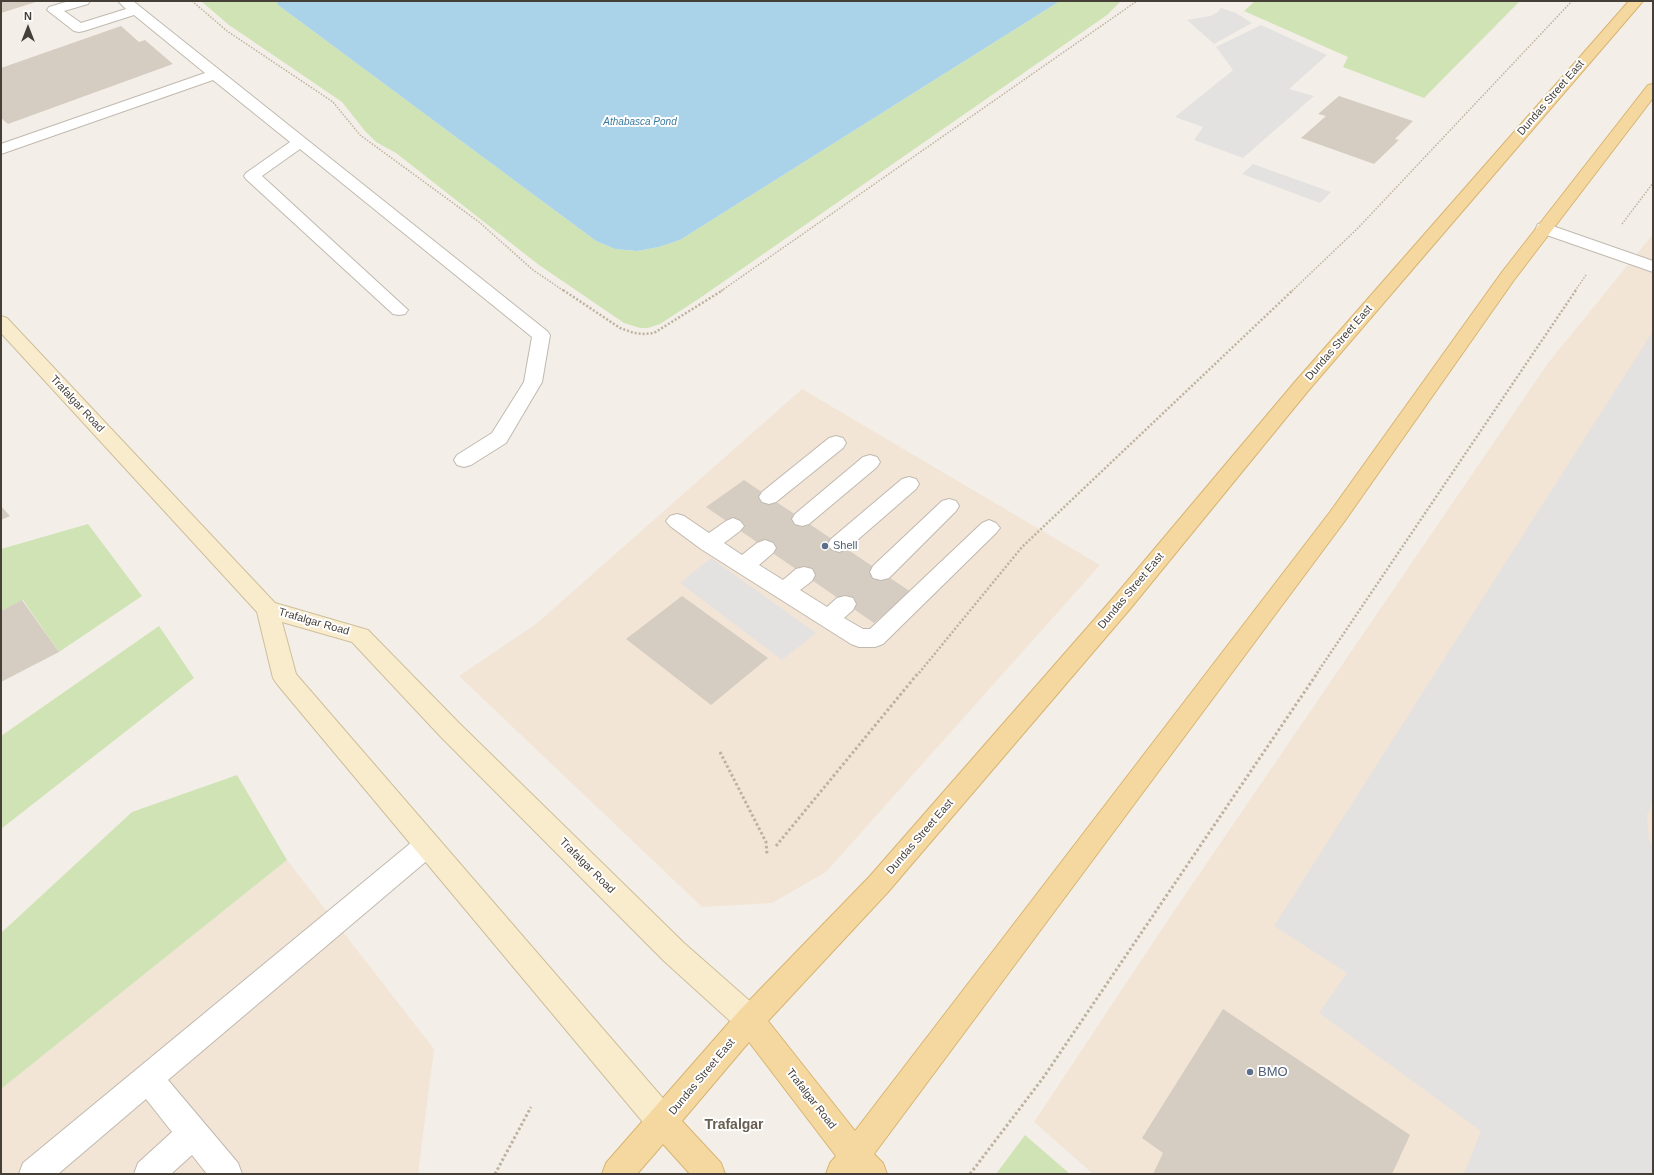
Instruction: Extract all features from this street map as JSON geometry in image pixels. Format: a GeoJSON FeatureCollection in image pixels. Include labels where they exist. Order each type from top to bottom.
{"type":"FeatureCollection","features":[{"type":"Feature","properties":{"kind":"main road","name":"Dundas Street East"},"geometry":{"type":"LineString","coordinates":[[617,1174],[750,1020],[879,884],[1122,602],[1306,381],[1636,1]]}},
{"type":"Feature","properties":{"kind":"main road"},"geometry":{"type":"LineString","coordinates":[[856,1168],[1337,517],[1503,282],[1653,88]]}},
{"type":"Feature","properties":{"kind":"main road","name":"Trafalgar Road"},"geometry":{"type":"LineString","coordinates":[[1,322],[267,609],[285,678],[663,1122],[710,1174]]}},
{"type":"Feature","properties":{"kind":"main road","name":"Trafalgar Road"},"geometry":{"type":"LineString","coordinates":[[267,609],[360,636],[450,730],[668,946],[750,1020],[856,1168]]}},
{"type":"Feature","properties":{"kind":"lane"},"geometry":{"type":"LineString","coordinates":[[83,1],[54,10],[79,28],[131,5],[541,335],[533,382],[499,438],[464,460]]}},
{"type":"Feature","properties":{"kind":"lane"},"geometry":{"type":"LineString","coordinates":[[1,149],[215,74]]}},
{"type":"Feature","properties":{"kind":"lane"},"geometry":{"type":"LineString","coordinates":[[300,142],[252,176],[399,310]]}},
{"type":"Feature","properties":{"kind":"lane"},"geometry":{"type":"LineString","coordinates":[[1544,228],[1653,267]]}},
{"type":"Feature","properties":{"kind":"lane"},"geometry":{"type":"LineString","coordinates":[[769,497],[836,443]]}},
{"type":"Feature","properties":{"kind":"lane"},"geometry":{"type":"LineString","coordinates":[[802,519],[870,462]]}},
{"type":"Feature","properties":{"kind":"lane"},"geometry":{"type":"LineString","coordinates":[[839,544],[909,484]]}},
{"type":"Feature","properties":{"kind":"lane"},"geometry":{"type":"LineString","coordinates":[[881,572],[949,506]]}},
{"type":"Feature","properties":{"kind":"lane"},"geometry":{"type":"LineString","coordinates":[[677,521],[709,544],[859,638],[875,638],[989,528]]}},
{"type":"Feature","properties":{"kind":"lane"},"geometry":{"type":"LineString","coordinates":[[709,544],[733,526]]}},
{"type":"Feature","properties":{"kind":"lane"},"geometry":{"type":"LineString","coordinates":[[744,565],[765,548]]}},
{"type":"Feature","properties":{"kind":"lane"},"geometry":{"type":"LineString","coordinates":[[785,591],[804,575]]}},
{"type":"Feature","properties":{"kind":"lane"},"geometry":{"type":"LineString","coordinates":[[829,619],[845,604]]}},
{"type":"Feature","properties":{"kind":"lane"},"geometry":{"type":"LineString","coordinates":[[34,1174],[428,845]]}},
{"type":"Feature","properties":{"kind":"lane"},"geometry":{"type":"LineString","coordinates":[[148,1079],[227,1174]]}},
{"type":"Feature","properties":{"kind":"lane"},"geometry":{"type":"LineString","coordinates":[[149,1174],[193,1134]]}},
{"type":"Feature","properties":{"kind":"path"},"geometry":{"type":"LineString","coordinates":[[192,1],[227,31],[332,102],[360,135],[479,222],[533,270],[620,328],[634,333],[644,334],[654,333],[727,287],[1137,1]]}},
{"type":"Feature","properties":{"kind":"path"},"geometry":{"type":"LineString","coordinates":[[776,846],[1022,547],[1358,228],[1572,1]]}},
{"type":"Feature","properties":{"kind":"path"},"geometry":{"type":"LineString","coordinates":[[970,1174],[1044,1078],[1604,249],[1653,183]]}},
{"type":"Feature","properties":{"kind":"path"},"geometry":{"type":"LineString","coordinates":[[720,752],[766,842],[767,854]]}},
{"type":"Feature","properties":{"kind":"path"},"geometry":{"type":"LineString","coordinates":[[495,1174],[531,1107]]}},
{"type":"Feature","properties":{"kind":"shaded area"},"geometry":{"type":"Polygon","coordinates":[[[1221,8],[1236,13],[1252,23],[1214,44],[1187,20],[1210,16],[1218,12],[1221,8]]]}},
{"type":"Feature","properties":{"kind":"shaded area"},"geometry":{"type":"Polygon","coordinates":[[[1261,25],[1327,55],[1289,89],[1314,96],[1243,158],[1194,140],[1203,127],[1175,117],[1233,70],[1216,47],[1261,25]]]}},
{"type":"Feature","properties":{"kind":"shaded area"},"geometry":{"type":"Polygon","coordinates":[[[1253,164],[1331,192],[1320,203],[1242,174],[1253,164]]]}},
{"type":"Feature","properties":{"kind":"shaded area"},"geometry":{"type":"Polygon","coordinates":[[[1653,234],[1653,1174],[1093,1174],[1034,1122],[1174,911],[1548,363],[1653,234]]]}},
{"type":"Feature","properties":{"kind":"shaded area"},"geometry":{"type":"Polygon","coordinates":[[[1653,331],[1653,801],[1647,815],[1649,840],[1653,846],[1653,1174],[1464,1174],[1481,1131],[1319,1013],[1347,973],[1274,926],[1653,331]]]}},
{"type":"Feature","properties":{"kind":"shaded area"},"geometry":{"type":"Polygon","coordinates":[[[802,389],[1100,565],[826,872],[772,903],[702,907],[459,676],[536,624],[802,389]]]}},
{"type":"Feature","properties":{"kind":"shaded area"},"geometry":{"type":"Polygon","coordinates":[[[711,558],[816,633],[782,660],[680,583],[711,558]]]}},
{"type":"Feature","properties":{"kind":"shaded area"},"geometry":{"type":"Polygon","coordinates":[[[287,860],[434,1049],[418,1174],[1,1174],[1,1089],[287,860]]]}},
{"type":"Feature","properties":{"kind":"green space"},"geometry":{"type":"Polygon","coordinates":[[[201,1],[276,1],[278,5],[596,241],[615,249],[637,251],[659,247],[680,240],[1060,1],[1121,1],[1107,15],[700,298],[660,324],[648,328],[640,328],[624,323],[539,265],[396,153],[376,142],[365,131],[342,102],[229,25],[201,1]]]}},
{"type":"Feature","properties":{"kind":"green space"},"geometry":{"type":"Polygon","coordinates":[[[1255,1],[1520,1],[1424,98],[1343,67],[1348,57],[1244,11],[1255,1]]]}},
{"type":"Feature","properties":{"kind":"green space"},"geometry":{"type":"Polygon","coordinates":[[[88,524],[142,596],[59,652],[23,600],[1,611],[1,549],[88,524]]]}},
{"type":"Feature","properties":{"kind":"green space"},"geometry":{"type":"Polygon","coordinates":[[[159,626],[194,678],[1,829],[1,736],[159,626]]]}},
{"type":"Feature","properties":{"kind":"green space"},"geometry":{"type":"Polygon","coordinates":[[[237,775],[287,860],[1,1089],[1,933],[132,812],[237,775]]]}},
{"type":"Feature","properties":{"kind":"green space"},"geometry":{"type":"Polygon","coordinates":[[[1025,1135],[1070,1174],[996,1174],[1025,1135]]]}},
{"type":"Feature","properties":{"kind":"water","name":"Athabasca Pond"},"geometry":{"type":"Polygon","coordinates":[[[276,1],[1060,1],[680,240],[659,247],[637,251],[615,249],[596,241],[278,5],[276,1]]]}},
{"type":"Feature","properties":{"kind":"building"},"geometry":{"type":"Polygon","coordinates":[[[1,1],[39,1],[1,13],[1,1]]]}},
{"type":"Feature","properties":{"kind":"building"},"geometry":{"type":"Polygon","coordinates":[[[121,26],[139,42],[145,40],[173,64],[8,124],[1,118],[1,68],[121,26]]]}},
{"type":"Feature","properties":{"kind":"building"},"geometry":{"type":"Polygon","coordinates":[[[1339,96],[1413,121],[1395,139],[1399,140],[1374,164],[1301,138],[1326,116],[1318,114],[1339,96]]]}},
{"type":"Feature","properties":{"kind":"building"},"geometry":{"type":"Polygon","coordinates":[[[744,480],[911,592],[874,623],[706,507],[744,480]]]}},
{"type":"Feature","properties":{"kind":"building"},"geometry":{"type":"Polygon","coordinates":[[[1,506],[10,516],[1,520],[1,506]]]}},
{"type":"Feature","properties":{"kind":"building"},"geometry":{"type":"Polygon","coordinates":[[[682,596],[768,658],[711,705],[626,639],[682,596]]]}},
{"type":"Feature","properties":{"kind":"building"},"geometry":{"type":"Polygon","coordinates":[[[22,600],[59,652],[1,682],[1,611],[22,600]]]}},
{"type":"Feature","properties":{"kind":"building","name":"BMO"},"geometry":{"type":"Polygon","coordinates":[[[1223,1009],[1410,1135],[1392,1174],[1153,1174],[1163,1153],[1142,1138],[1223,1009]]]}},
{"type":"Feature","properties":{"kind":"place","name":"Shell"},"geometry":{"type":"Point","coordinates":[825,546]}},
{"type":"Feature","properties":{"kind":"place","name":"BMO"},"geometry":{"type":"Point","coordinates":[1250,1072]}},
{"type":"Feature","properties":{"kind":"district","name":"Trafalgar"},"geometry":{"type":"Point","coordinates":[734,1125]}}]}
